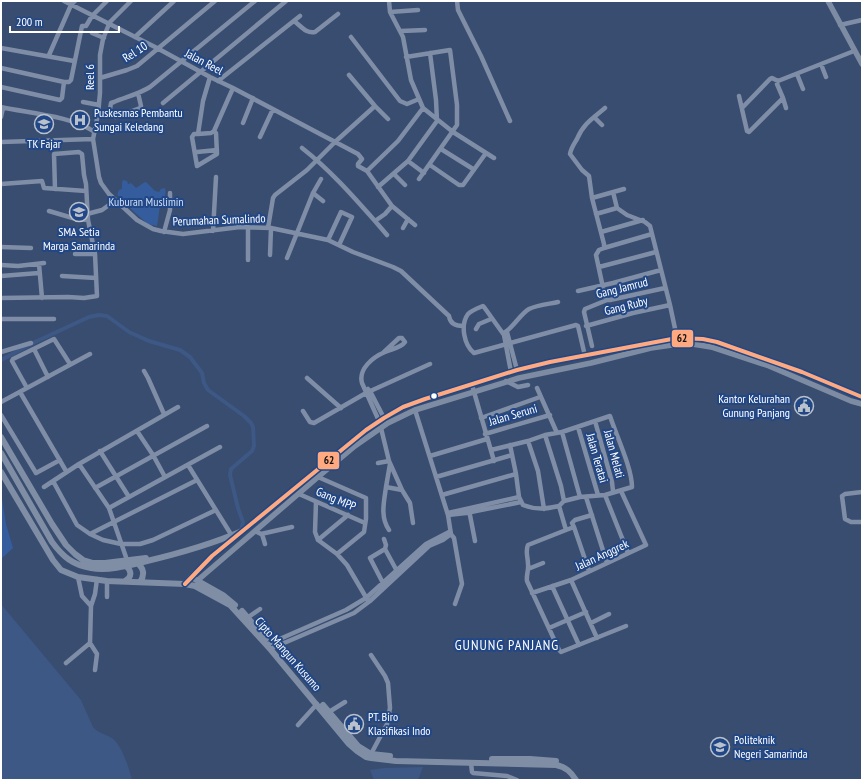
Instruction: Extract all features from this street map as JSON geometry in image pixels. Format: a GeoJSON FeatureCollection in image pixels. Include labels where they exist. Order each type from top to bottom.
{"type":"FeatureCollection","features":[{"type":"Feature","properties":{"kind":"highway"},"geometry":{"type":"LineString","coordinates":[[1,437],[52,524],[66,545],[82,560],[93,563],[138,563],[214,543],[242,531]]}},
{"type":"Feature","properties":{"kind":"highway"},"geometry":{"type":"LineString","coordinates":[[1,453],[44,529],[59,552],[68,561],[92,568],[105,569],[144,558],[153,560]]}},
{"type":"Feature","properties":{"kind":"highway","name":"Cipto Mangun Kusumo"},"geometry":{"type":"LineString","coordinates":[[1,472],[53,560],[61,570],[78,577],[107,581],[158,584],[196,583],[230,600],[248,618],[349,744],[366,757],[383,760],[556,765],[566,768],[572,773],[576,780]]}},
{"type":"Feature","properties":{"kind":"highway"},"geometry":{"type":"LineString","coordinates":[[125,582],[131,574],[126,563]]}},
{"type":"Feature","properties":{"kind":"highway"},"geometry":{"type":"LineString","coordinates":[[138,563],[143,568],[144,572],[144,576],[140,582]]}},
{"type":"Feature","properties":{"kind":"highway"},"geometry":{"type":"LineString","coordinates":[[185,584],[191,577]]}},
{"type":"Feature","properties":{"kind":"highway","name":"Cipto Mangun Kusumo"},"geometry":{"type":"LineString","coordinates":[[191,577],[196,583],[230,605],[270,646],[354,742],[364,751],[371,754],[384,756],[437,759],[514,758],[556,761],[569,767],[580,780]]}},
{"type":"Feature","properties":{"kind":"main road"},"geometry":{"type":"LineString","coordinates":[[828,1],[854,51],[861,61]]}},
{"type":"Feature","properties":{"kind":"main road"},"geometry":{"type":"LineString","coordinates":[[191,577],[212,556],[242,531],[265,514],[366,430],[382,419],[425,399],[514,371],[550,362],[677,338],[703,339],[718,342],[771,360],[862,397]]}},
{"type":"Feature","properties":{"kind":"main road"},"geometry":{"type":"LineString","coordinates":[[196,583],[318,477],[380,428],[415,410],[506,381],[651,348],[686,343],[712,347],[769,366],[850,401],[862,404]]}},
{"type":"Feature","properties":{"kind":"main road"},"geometry":{"type":"LineString","coordinates":[[769,366],[771,360]]}},
{"type":"Feature","properties":{"kind":"main road"},"geometry":{"type":"LineString","coordinates":[[265,514],[270,519]]}},
{"type":"Feature","properties":{"kind":"street","name":"Jalan Reel"},"geometry":{"type":"LineString","coordinates":[[64,1],[73,3],[92,16],[253,98],[335,142]]}},
{"type":"Feature","properties":{"kind":"street"},"geometry":{"type":"LineString","coordinates":[[1,68],[69,82],[71,80],[82,26],[86,26],[92,16],[107,1]]}},
{"type":"Feature","properties":{"kind":"street"},"geometry":{"type":"LineString","coordinates":[[109,24],[131,1]]}},
{"type":"Feature","properties":{"kind":"street"},"geometry":{"type":"LineString","coordinates":[[135,37],[174,1]]}},
{"type":"Feature","properties":{"kind":"street","name":"Rel 10"},"geometry":{"type":"LineString","coordinates":[[100,78],[137,66],[215,1]]}},
{"type":"Feature","properties":{"kind":"street"},"geometry":{"type":"LineString","coordinates":[[138,93],[141,106],[140,108],[116,117],[112,117],[110,109],[111,103],[150,87],[255,1]]}},
{"type":"Feature","properties":{"kind":"street"},"geometry":{"type":"LineString","coordinates":[[163,103],[286,1]]}},
{"type":"Feature","properties":{"kind":"street"},"geometry":{"type":"LineString","coordinates":[[388,1],[390,12],[401,31],[405,42],[406,57],[411,80],[423,108],[437,121],[494,158]]}},
{"type":"Feature","properties":{"kind":"street"},"geometry":{"type":"LineString","coordinates":[[457,1],[458,10],[481,56],[510,121]]}},
{"type":"Feature","properties":{"kind":"street"},"geometry":{"type":"LineString","coordinates":[[49,55],[73,3]]}},
{"type":"Feature","properties":{"kind":"street"},"geometry":{"type":"LineString","coordinates":[[390,12],[418,10]]}},
{"type":"Feature","properties":{"kind":"street"},"geometry":{"type":"LineString","coordinates":[[294,21],[304,29],[314,32],[338,14]]}},
{"type":"Feature","properties":{"kind":"street"},"geometry":{"type":"LineString","coordinates":[[218,81],[300,16]]}},
{"type":"Feature","properties":{"kind":"street"},"geometry":{"type":"LineString","coordinates":[[840,25],[862,20]]}},
{"type":"Feature","properties":{"kind":"street","name":"Reel 6"},"geometry":{"type":"LineString","coordinates":[[109,24],[100,55],[99,105],[93,131],[93,139],[101,183],[109,194],[144,225]]}},
{"type":"Feature","properties":{"kind":"street"},"geometry":{"type":"LineString","coordinates":[[401,31],[425,30]]}},
{"type":"Feature","properties":{"kind":"street"},"geometry":{"type":"LineString","coordinates":[[92,33],[104,38]]}},
{"type":"Feature","properties":{"kind":"street"},"geometry":{"type":"LineString","coordinates":[[350,37],[400,101],[407,104],[419,98]]}},
{"type":"Feature","properties":{"kind":"street"},"geometry":{"type":"LineString","coordinates":[[1,48],[49,55],[74,61]]}},
{"type":"Feature","properties":{"kind":"street"},"geometry":{"type":"LineString","coordinates":[[406,57],[448,49],[451,51],[457,123],[441,150],[419,179]]}},
{"type":"Feature","properties":{"kind":"street"},"geometry":{"type":"LineString","coordinates":[[742,108],[770,79],[772,78],[778,81],[854,51]]}},
{"type":"Feature","properties":{"kind":"street"},"geometry":{"type":"LineString","coordinates":[[378,187],[408,161],[437,121],[430,53]]}},
{"type":"Feature","properties":{"kind":"street"},"geometry":{"type":"LineString","coordinates":[[821,64],[826,77]]}},
{"type":"Feature","properties":{"kind":"street"},"geometry":{"type":"LineString","coordinates":[[797,74],[802,89]]}},
{"type":"Feature","properties":{"kind":"street"},"geometry":{"type":"LineString","coordinates":[[350,75],[375,106],[388,119]]}},
{"type":"Feature","properties":{"kind":"street"},"geometry":{"type":"LineString","coordinates":[[198,134],[203,101],[210,77]]}},
{"type":"Feature","properties":{"kind":"street"},"geometry":{"type":"LineString","coordinates":[[778,81],[777,84],[786,108]]}},
{"type":"Feature","properties":{"kind":"street"},"geometry":{"type":"LineString","coordinates":[[1,87],[60,100],[62,98],[64,82]]}},
{"type":"Feature","properties":{"kind":"street"},"geometry":{"type":"LineString","coordinates":[[214,131],[216,133],[217,154],[197,166],[192,137],[194,134],[211,133],[214,131],[233,88]]}},
{"type":"Feature","properties":{"kind":"street"},"geometry":{"type":"LineString","coordinates":[[739,96],[747,131],[749,132],[783,98]]}},
{"type":"Feature","properties":{"kind":"street"},"geometry":{"type":"LineString","coordinates":[[741,103],[753,97]]}},
{"type":"Feature","properties":{"kind":"street"},"geometry":{"type":"LineString","coordinates":[[243,123],[253,98]]}},
{"type":"Feature","properties":{"kind":"street"},"geometry":{"type":"LineString","coordinates":[[83,102],[99,105]]}},
{"type":"Feature","properties":{"kind":"street"},"geometry":{"type":"LineString","coordinates":[[270,255],[270,228],[274,196],[318,160],[335,142],[375,106]]}},
{"type":"Feature","properties":{"kind":"street"},"geometry":{"type":"LineString","coordinates":[[1,116],[2,108],[70,121],[84,125],[93,131]]}},
{"type":"Feature","properties":{"kind":"street"},"geometry":{"type":"LineString","coordinates":[[367,171],[398,141],[423,108]]}},
{"type":"Feature","properties":{"kind":"street"},"geometry":{"type":"LineString","coordinates":[[604,248],[592,198],[589,176],[582,170],[570,154],[579,131],[605,108]]}},
{"type":"Feature","properties":{"kind":"street"},"geometry":{"type":"LineString","coordinates":[[260,137],[273,109]]}},
{"type":"Feature","properties":{"kind":"street"},"geometry":{"type":"LineString","coordinates":[[594,117],[602,125]]}},
{"type":"Feature","properties":{"kind":"street"},"geometry":{"type":"LineString","coordinates":[[1,142],[93,139]]}},
{"type":"Feature","properties":{"kind":"street"},"geometry":{"type":"LineString","coordinates":[[335,142],[361,156],[362,160],[358,166],[367,171],[392,206],[415,225]]}},
{"type":"Feature","properties":{"kind":"street"},"geometry":{"type":"LineString","coordinates":[[302,148],[318,160],[387,235]]}},
{"type":"Feature","properties":{"kind":"street"},"geometry":{"type":"LineString","coordinates":[[196,152],[217,150]]}},
{"type":"Feature","properties":{"kind":"street"},"geometry":{"type":"LineString","coordinates":[[441,150],[473,169]]}},
{"type":"Feature","properties":{"kind":"street"},"geometry":{"type":"LineString","coordinates":[[1,298],[84,298],[97,296],[95,254],[87,214],[82,154],[78,152],[54,154],[55,189]]}},
{"type":"Feature","properties":{"kind":"street"},"geometry":{"type":"LineString","coordinates":[[430,165],[461,185],[464,184],[473,169],[486,153]]}},
{"type":"Feature","properties":{"kind":"street"},"geometry":{"type":"LineString","coordinates":[[408,161],[424,173]]}},
{"type":"Feature","properties":{"kind":"street"},"geometry":{"type":"LineString","coordinates":[[394,174],[405,185]]}},
{"type":"Feature","properties":{"kind":"street"},"geometry":{"type":"LineString","coordinates":[[213,231],[216,177]]}},
{"type":"Feature","properties":{"kind":"street"},"geometry":{"type":"LineString","coordinates":[[287,258],[296,232],[313,193],[321,180]]}},
{"type":"Feature","properties":{"kind":"street"},"geometry":{"type":"LineString","coordinates":[[1,184],[42,181],[44,188],[86,192]]}},
{"type":"Feature","properties":{"kind":"street"},"geometry":{"type":"LineString","coordinates":[[592,198],[624,189]]}},
{"type":"Feature","properties":{"kind":"street"},"geometry":{"type":"LineString","coordinates":[[613,192],[617,208],[626,215],[642,220],[648,224],[652,234],[677,338]]}},
{"type":"Feature","properties":{"kind":"street"},"geometry":{"type":"LineString","coordinates":[[164,232],[170,210],[170,193]]}},
{"type":"Feature","properties":{"kind":"street"},"geometry":{"type":"LineString","coordinates":[[313,193],[323,201]]}},
{"type":"Feature","properties":{"kind":"street"},"geometry":{"type":"LineString","coordinates":[[87,214],[102,210],[116,200]]}},
{"type":"Feature","properties":{"kind":"street"},"geometry":{"type":"LineString","coordinates":[[375,221],[385,214],[392,206]]}},
{"type":"Feature","properties":{"kind":"street"},"geometry":{"type":"LineString","coordinates":[[596,214],[617,208]]}},
{"type":"Feature","properties":{"kind":"street"},"geometry":{"type":"LineString","coordinates":[[49,211],[76,219],[88,220]]}},
{"type":"Feature","properties":{"kind":"street"},"geometry":{"type":"LineString","coordinates":[[328,240],[340,213],[351,215],[339,245]]}},
{"type":"Feature","properties":{"kind":"street"},"geometry":{"type":"LineString","coordinates":[[403,228],[408,218]]}},
{"type":"Feature","properties":{"kind":"street"},"geometry":{"type":"LineString","coordinates":[[601,232],[642,220]]}},
{"type":"Feature","properties":{"kind":"street","name":"Perumahan Sumalindo"},"geometry":{"type":"LineString","coordinates":[[144,225],[164,232],[183,234],[240,227],[270,228],[296,232],[328,240],[353,252],[401,271],[449,316],[452,323],[463,326]]}},
{"type":"Feature","properties":{"kind":"street"},"geometry":{"type":"LineString","coordinates":[[248,227],[248,260]]}},
{"type":"Feature","properties":{"kind":"street"},"geometry":{"type":"LineString","coordinates":[[607,300],[604,297],[596,255],[599,250],[652,234]]}},
{"type":"Feature","properties":{"kind":"street"},"geometry":{"type":"LineString","coordinates":[[1,247],[31,248]]}},
{"type":"Feature","properties":{"kind":"street"},"geometry":{"type":"LineString","coordinates":[[599,268],[656,252]]}},
{"type":"Feature","properties":{"kind":"street"},"geometry":{"type":"LineString","coordinates":[[74,254],[95,254]]}},
{"type":"Feature","properties":{"kind":"street"},"geometry":{"type":"LineString","coordinates":[[1,265],[18,266],[42,264],[39,273],[42,298]]}},
{"type":"Feature","properties":{"kind":"street"},"geometry":{"type":"LineString","coordinates":[[578,291],[661,270]]}},
{"type":"Feature","properties":{"kind":"street"},"geometry":{"type":"LineString","coordinates":[[1,276],[39,273]]}},
{"type":"Feature","properties":{"kind":"street"},"geometry":{"type":"LineString","coordinates":[[62,276],[96,278]]}},
{"type":"Feature","properties":{"kind":"street","name":"Gang Jamrud"},"geometry":{"type":"LineString","coordinates":[[586,326],[584,310],[607,300],[665,288]]}},
{"type":"Feature","properties":{"kind":"street"},"geometry":{"type":"LineString","coordinates":[[505,332],[529,309],[558,302]]}},
{"type":"Feature","properties":{"kind":"street","name":"Gang Ruby"},"geometry":{"type":"LineString","coordinates":[[586,326],[633,313],[670,305]]}},
{"type":"Feature","properties":{"kind":"street"},"geometry":{"type":"LineString","coordinates":[[514,371],[508,344],[505,332],[491,318],[482,306],[469,314],[463,326],[468,344],[474,353],[508,344],[576,325],[578,326],[585,356]]}},
{"type":"Feature","properties":{"kind":"street"},"geometry":{"type":"LineString","coordinates":[[476,329],[479,324],[491,318]]}},
{"type":"Feature","properties":{"kind":"street"},"geometry":{"type":"LineString","coordinates":[[1,319],[54,319]]}},
{"type":"Feature","properties":{"kind":"street"},"geometry":{"type":"LineString","coordinates":[[586,326],[592,346]]}},
{"type":"Feature","properties":{"kind":"street"},"geometry":{"type":"LineString","coordinates":[[27,388],[12,361],[54,339],[70,364]]}},
{"type":"Feature","properties":{"kind":"street"},"geometry":{"type":"LineString","coordinates":[[1,352],[31,343]]}},
{"type":"Feature","properties":{"kind":"street"},"geometry":{"type":"LineString","coordinates":[[34,349],[48,377]]}},
{"type":"Feature","properties":{"kind":"street"},"geometry":{"type":"LineString","coordinates":[[382,419],[361,378],[364,370],[371,361],[384,352]]}},
{"type":"Feature","properties":{"kind":"street"},"geometry":{"type":"LineString","coordinates":[[1,402],[90,354]]}},
{"type":"Feature","properties":{"kind":"street"},"geometry":{"type":"LineString","coordinates":[[304,411],[312,423],[368,392],[430,364]]}},
{"type":"Feature","properties":{"kind":"street"},"geometry":{"type":"LineString","coordinates":[[144,371],[164,414]]}},
{"type":"Feature","properties":{"kind":"street"},"geometry":{"type":"LineString","coordinates":[[307,378],[340,408]]}},
{"type":"Feature","properties":{"kind":"street"},"geometry":{"type":"LineString","coordinates":[[506,381],[518,387],[528,385]]}},
{"type":"Feature","properties":{"kind":"street"},"geometry":{"type":"LineString","coordinates":[[472,385],[494,461]]}},
{"type":"Feature","properties":{"kind":"street","name":"Jalan Seruni"},"geometry":{"type":"LineString","coordinates":[[485,434],[550,415],[540,397],[537,388]]}},
{"type":"Feature","properties":{"kind":"street"},"geometry":{"type":"LineString","coordinates":[[20,392],[66,471]]}},
{"type":"Feature","properties":{"kind":"street"},"geometry":{"type":"LineString","coordinates":[[481,418],[540,397]]}},
{"type":"Feature","properties":{"kind":"street"},"geometry":{"type":"LineString","coordinates":[[44,487],[66,471],[178,407]]}},
{"type":"Feature","properties":{"kind":"street"},"geometry":{"type":"LineString","coordinates":[[415,410],[448,514],[450,532],[454,538],[462,584],[455,604]]}},
{"type":"Feature","properties":{"kind":"street"},"geometry":{"type":"LineString","coordinates":[[1,415],[14,439],[36,473],[60,460]]}},
{"type":"Feature","properties":{"kind":"street"},"geometry":{"type":"LineString","coordinates":[[550,415],[560,432],[580,497]]}},
{"type":"Feature","properties":{"kind":"street"},"geometry":{"type":"LineString","coordinates":[[491,450],[578,427],[610,416],[632,480],[632,487],[606,495],[580,497],[564,501],[559,506],[544,509],[523,506],[510,445]]}},
{"type":"Feature","properties":{"kind":"street","name":"Jalan Melati"},"geometry":{"type":"LineString","coordinates":[[594,421],[612,482],[612,493]]}},
{"type":"Feature","properties":{"kind":"street"},"geometry":{"type":"LineString","coordinates":[[95,488],[207,426]]}},
{"type":"Feature","properties":{"kind":"street","name":"Jalan Teratai"},"geometry":{"type":"LineString","coordinates":[[578,427],[598,495]]}},
{"type":"Feature","properties":{"kind":"street"},"geometry":{"type":"LineString","coordinates":[[380,428],[389,462],[410,503],[413,523]]}},
{"type":"Feature","properties":{"kind":"street"},"geometry":{"type":"LineString","coordinates":[[137,431],[165,477]]}},
{"type":"Feature","properties":{"kind":"street"},"geometry":{"type":"LineString","coordinates":[[545,435],[561,486],[564,501]]}},
{"type":"Feature","properties":{"kind":"street"},"geometry":{"type":"LineString","coordinates":[[430,456],[487,439]]}},
{"type":"Feature","properties":{"kind":"street"},"geometry":{"type":"LineString","coordinates":[[528,441],[538,471],[544,509]]}},
{"type":"Feature","properties":{"kind":"street"},"geometry":{"type":"LineString","coordinates":[[109,508],[220,447]]}},
{"type":"Feature","properties":{"kind":"street"},"geometry":{"type":"LineString","coordinates":[[100,451],[129,497]]}},
{"type":"Feature","properties":{"kind":"street"},"geometry":{"type":"LineString","coordinates":[[436,477],[512,455]]}},
{"type":"Feature","properties":{"kind":"street"},"geometry":{"type":"LineString","coordinates":[[378,463],[389,462]]}},
{"type":"Feature","properties":{"kind":"street"},"geometry":{"type":"LineString","coordinates":[[389,462],[383,512],[385,524],[389,530]]}},
{"type":"Feature","properties":{"kind":"street"},"geometry":{"type":"LineString","coordinates":[[79,464],[109,508],[126,563]]}},
{"type":"Feature","properties":{"kind":"street"},"geometry":{"type":"LineString","coordinates":[[188,465],[232,536]]}},
{"type":"Feature","properties":{"kind":"street"},"geometry":{"type":"LineString","coordinates":[[442,495],[516,474]]}},
{"type":"Feature","properties":{"kind":"street"},"geometry":{"type":"LineString","coordinates":[[318,477],[366,498],[364,532],[337,554]]}},
{"type":"Feature","properties":{"kind":"street"},"geometry":{"type":"LineString","coordinates":[[90,534],[198,480]]}},
{"type":"Feature","properties":{"kind":"street"},"geometry":{"type":"LineString","coordinates":[[53,481],[77,525],[90,534],[103,540],[121,544],[140,544],[153,540],[216,510]]}},
{"type":"Feature","properties":{"kind":"street"},"geometry":{"type":"LineString","coordinates":[[386,488],[402,490]]}},
{"type":"Feature","properties":{"kind":"street","name":"Jalan Anggrek"},"geometry":{"type":"LineString","coordinates":[[532,593],[571,580],[645,546],[646,544],[625,503],[621,491]]}},
{"type":"Feature","properties":{"kind":"street"},"geometry":{"type":"LineString","coordinates":[[862,492],[844,494],[842,496],[845,519],[851,522],[862,522]]}},
{"type":"Feature","properties":{"kind":"street","name":"Gang MPP"},"geometry":{"type":"LineString","coordinates":[[299,494],[365,523]]}},
{"type":"Feature","properties":{"kind":"street","name":"Jalan Melati"},"geometry":{"type":"LineString","coordinates":[[606,495],[628,553]]}},
{"type":"Feature","properties":{"kind":"street"},"geometry":{"type":"LineString","coordinates":[[470,510],[520,496]]}},
{"type":"Feature","properties":{"kind":"street"},"geometry":{"type":"LineString","coordinates":[[586,497],[607,563]]}},
{"type":"Feature","properties":{"kind":"street"},"geometry":{"type":"LineString","coordinates":[[316,502],[315,532],[318,540],[337,554],[347,565],[368,600]]}},
{"type":"Feature","properties":{"kind":"street"},"geometry":{"type":"LineString","coordinates":[[448,514],[521,502]]}},
{"type":"Feature","properties":{"kind":"street"},"geometry":{"type":"LineString","coordinates":[[559,506],[566,530]]}},
{"type":"Feature","properties":{"kind":"street"},"geometry":{"type":"LineString","coordinates":[[470,510],[475,541]]}},
{"type":"Feature","properties":{"kind":"street"},"geometry":{"type":"LineString","coordinates":[[318,540],[348,515]]}},
{"type":"Feature","properties":{"kind":"street"},"geometry":{"type":"LineString","coordinates":[[589,571],[572,522],[592,515]]}},
{"type":"Feature","properties":{"kind":"street"},"geometry":{"type":"LineString","coordinates":[[574,526],[528,545],[526,548],[528,569],[527,581],[558,650],[561,652],[626,626]]}},
{"type":"Feature","properties":{"kind":"street"},"geometry":{"type":"LineString","coordinates":[[255,531],[262,534],[292,527]]}},
{"type":"Feature","properties":{"kind":"street"},"geometry":{"type":"LineString","coordinates":[[270,646],[368,600],[398,573],[426,544],[450,532]]}},
{"type":"Feature","properties":{"kind":"street"},"geometry":{"type":"LineString","coordinates":[[262,534],[265,544]]}},
{"type":"Feature","properties":{"kind":"street"},"geometry":{"type":"LineString","coordinates":[[384,539],[386,545],[385,549],[398,573]]}},
{"type":"Feature","properties":{"kind":"street"},"geometry":{"type":"LineString","coordinates":[[384,585],[370,558],[385,549]]}},
{"type":"Feature","properties":{"kind":"street"},"geometry":{"type":"LineString","coordinates":[[528,569],[543,563]]}},
{"type":"Feature","properties":{"kind":"street"},"geometry":{"type":"LineString","coordinates":[[78,577],[82,596],[91,606]]}},
{"type":"Feature","properties":{"kind":"street"},"geometry":{"type":"LineString","coordinates":[[95,670],[97,654],[90,643],[91,606],[97,580]]}},
{"type":"Feature","properties":{"kind":"street"},"geometry":{"type":"LineString","coordinates":[[571,580],[597,638]]}},
{"type":"Feature","properties":{"kind":"street"},"geometry":{"type":"LineString","coordinates":[[107,581],[107,597]]}},
{"type":"Feature","properties":{"kind":"street"},"geometry":{"type":"LineString","coordinates":[[552,586],[579,645]]}},
{"type":"Feature","properties":{"kind":"street"},"geometry":{"type":"LineString","coordinates":[[248,618],[260,609]]}},
{"type":"Feature","properties":{"kind":"street"},"geometry":{"type":"LineString","coordinates":[[549,628],[586,612]]}},
{"type":"Feature","properties":{"kind":"street"},"geometry":{"type":"LineString","coordinates":[[591,623],[609,614]]}},
{"type":"Feature","properties":{"kind":"street"},"geometry":{"type":"LineString","coordinates":[[66,663],[90,643]]}},
{"type":"Feature","properties":{"kind":"street"},"geometry":{"type":"LineString","coordinates":[[371,654],[380,666],[388,683],[390,708],[387,724],[371,754]]}},
{"type":"Feature","properties":{"kind":"street"},"geometry":{"type":"LineString","coordinates":[[329,712],[345,702]]}},
{"type":"Feature","properties":{"kind":"street"},"geometry":{"type":"LineString","coordinates":[[298,725],[317,704]]}},
{"type":"Feature","properties":{"kind":"street"},"geometry":{"type":"LineString","coordinates":[[471,762],[473,773],[517,780]]}},
{"type":"Feature","properties":{"kind":"green space","name":"Kuburan Muslimin"},"geometry":{"type":"Polygon","coordinates":[[[123,180],[127,181],[128,184],[131,183],[136,188],[145,182],[155,191],[159,192],[161,189],[165,188],[165,195],[160,206],[157,226],[148,224],[118,196],[119,190],[122,189],[123,180]]]}},
{"type":"Feature","properties":{"kind":"green space"},"geometry":{"type":"Polygon","coordinates":[[[1,493],[6,524],[13,548],[1,559],[1,493]]]}},
{"type":"Feature","properties":{"kind":"shaded area"},"geometry":{"type":"Polygon","coordinates":[[[1,604],[81,700],[93,727],[97,731],[116,741],[125,757],[132,780],[1,780],[1,604]]]}},
{"type":"Feature","properties":{"kind":"shaded area"},"geometry":{"type":"Polygon","coordinates":[[[423,767],[418,780],[374,780],[370,770],[384,768],[423,767]]]}},
{"type":"Feature","properties":{"kind":"waterway"},"geometry":{"type":"LineString","coordinates":[[1,360],[35,342],[89,317],[99,315],[107,316],[129,332],[149,341],[180,350],[190,357],[202,373],[204,383],[208,390],[244,416],[253,427],[254,446],[252,451],[231,469],[230,475],[243,522],[241,531]]}},
{"type":"Feature","properties":{"kind":"transit line","name":"62"},"geometry":{"type":"LineString","coordinates":[[185,584],[212,556],[366,430],[384,418],[403,407],[425,399],[517,370],[550,362],[677,338],[703,339],[717,342],[802,372],[862,397]]}},
{"type":"Feature","properties":{"kind":"place","name":"Puskesmas Pembantu Sungai Keledang"},"geometry":{"type":"Point","coordinates":[80,120]}},
{"type":"Feature","properties":{"kind":"place","name":"TK Fajar"},"geometry":{"type":"Point","coordinates":[44,124]}},
{"type":"Feature","properties":{"kind":"place","name":"SMA Setia Marga Samarinda"},"geometry":{"type":"Point","coordinates":[79,212]}},
{"type":"Feature","properties":{"kind":"place","name":"Kantor Kelurahan Gunung Panjang"},"geometry":{"type":"Point","coordinates":[804,406]}},
{"type":"Feature","properties":{"kind":"place","name":"PT. Biro Klasifikasi Indo"},"geometry":{"type":"Point","coordinates":[354,724]}},
{"type":"Feature","properties":{"kind":"place","name":"Politeknik Negeri Samarinda"},"geometry":{"type":"Point","coordinates":[720,747]}},
{"type":"Feature","properties":{"kind":"district","name":"GUNUNG PANJANG"},"geometry":{"type":"Point","coordinates":[507,645]}}]}
